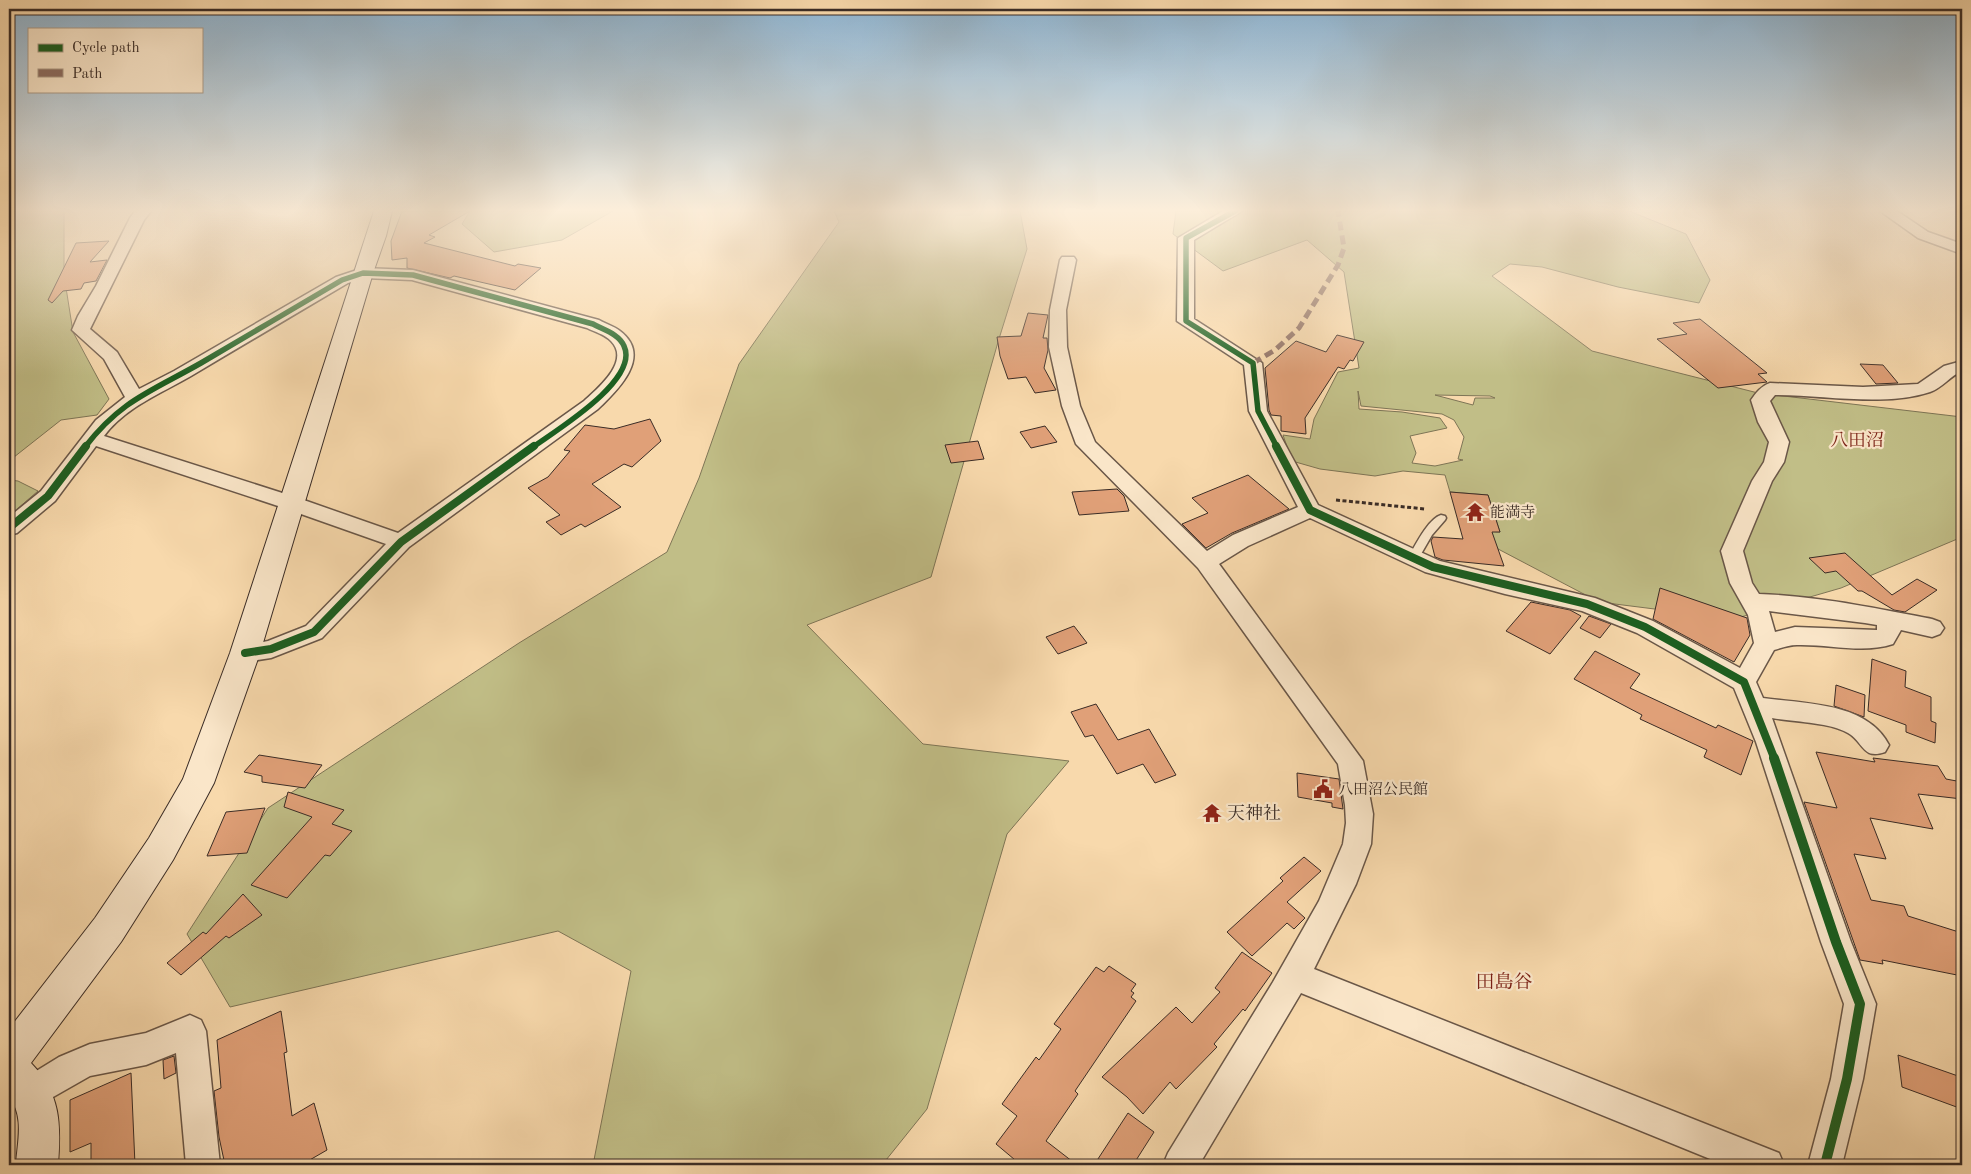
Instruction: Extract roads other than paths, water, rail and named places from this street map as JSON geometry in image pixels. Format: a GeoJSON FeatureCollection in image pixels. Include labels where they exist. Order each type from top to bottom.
{"type":"FeatureCollection","features":[{"type":"Feature","properties":{"kind":"street"},"geometry":{"type":"LineString","coordinates":[[114,266],[86,316],[81,330],[111,356],[135,398]]}},
{"type":"Feature","properties":{"kind":"street"},"geometry":{"type":"LineString","coordinates":[[9,1060],[108,930],[188,802],[205,765],[245,653],[366,266]]}},
{"type":"Feature","properties":{"kind":"street"},"geometry":{"type":"LineString","coordinates":[[1067,266],[1058,310],[1058,347],[1071,406],[1086,444],[1206,564],[1350,761],[1357,791],[1359,832],[1331,907],[1294,976],[1180,1165]]}},
{"type":"Feature","properties":{"kind":"street"},"geometry":{"type":"LineString","coordinates":[[1186,266],[1186,320],[1253,363],[1258,411],[1307,503],[1433,567],[1587,604],[1645,627],[1749,694],[1858,726],[1876,745]]}},
{"type":"Feature","properties":{"kind":"street"},"geometry":{"type":"LineString","coordinates":[[9,528],[48,496],[103,424],[135,398],[180,375],[314,295],[342,280],[363,273],[413,275],[593,324],[617,337],[626,347],[627,356],[620,373],[591,405],[402,542],[314,632],[271,649],[245,653]]}},
{"type":"Feature","properties":{"kind":"street"},"geometry":{"type":"LineString","coordinates":[[1825,1165],[1847,1079],[1860,1004],[1836,942],[1768,742],[1749,694],[1766,644],[1760,615],[1740,583],[1732,551],[1762,481],[1774,462],[1779,442],[1768,422],[1760,400],[1770,390],[1797,389],[1833,393],[1899,392],[1924,388],[1938,380],[1954,366],[1962,366]]}},
{"type":"Feature","properties":{"kind":"street"},"geometry":{"type":"LineString","coordinates":[[93,439],[291,503],[402,542]]}},
{"type":"Feature","properties":{"kind":"street"},"geometry":{"type":"LineString","coordinates":[[1206,564],[1214,556],[1307,503]]}},
{"type":"Feature","properties":{"kind":"street"},"geometry":{"type":"LineString","coordinates":[[1752,602],[1782,602],[1932,628]]}},
{"type":"Feature","properties":{"kind":"street"},"geometry":{"type":"LineString","coordinates":[[1766,644],[1795,636],[1868,640],[1885,638],[1889,630],[1887,619]]}},
{"type":"Feature","properties":{"kind":"street"},"geometry":{"type":"LineString","coordinates":[[1294,976],[1767,1165]]}},
{"type":"Feature","properties":{"kind":"street"},"geometry":{"type":"LineString","coordinates":[[37,1165],[40,1126],[20,1081],[70,1068],[90,1060],[146,1049],[190,1031],[202,1165]]}},
{"type":"Feature","properties":{"kind":"lane"},"geometry":{"type":"LineString","coordinates":[[1413,558],[1428,533],[1441,518]]}},
{"type":"Feature","properties":{"kind":"place","name":"能満寺"},"geometry":{"type":"Point","coordinates":[1475,512]}},
{"type":"Feature","properties":{"kind":"place","name":"八田沼公民館"},"geometry":{"type":"Point","coordinates":[1323,789]}},
{"type":"Feature","properties":{"kind":"place","name":"天神社"},"geometry":{"type":"Point","coordinates":[1212,813]}},
{"type":"Feature","properties":{"kind":"district","name":"八田沼"},"geometry":{"type":"Point","coordinates":[1857,440]}},
{"type":"Feature","properties":{"kind":"district","name":"田島谷"},"geometry":{"type":"Point","coordinates":[1504,981]}}]}
